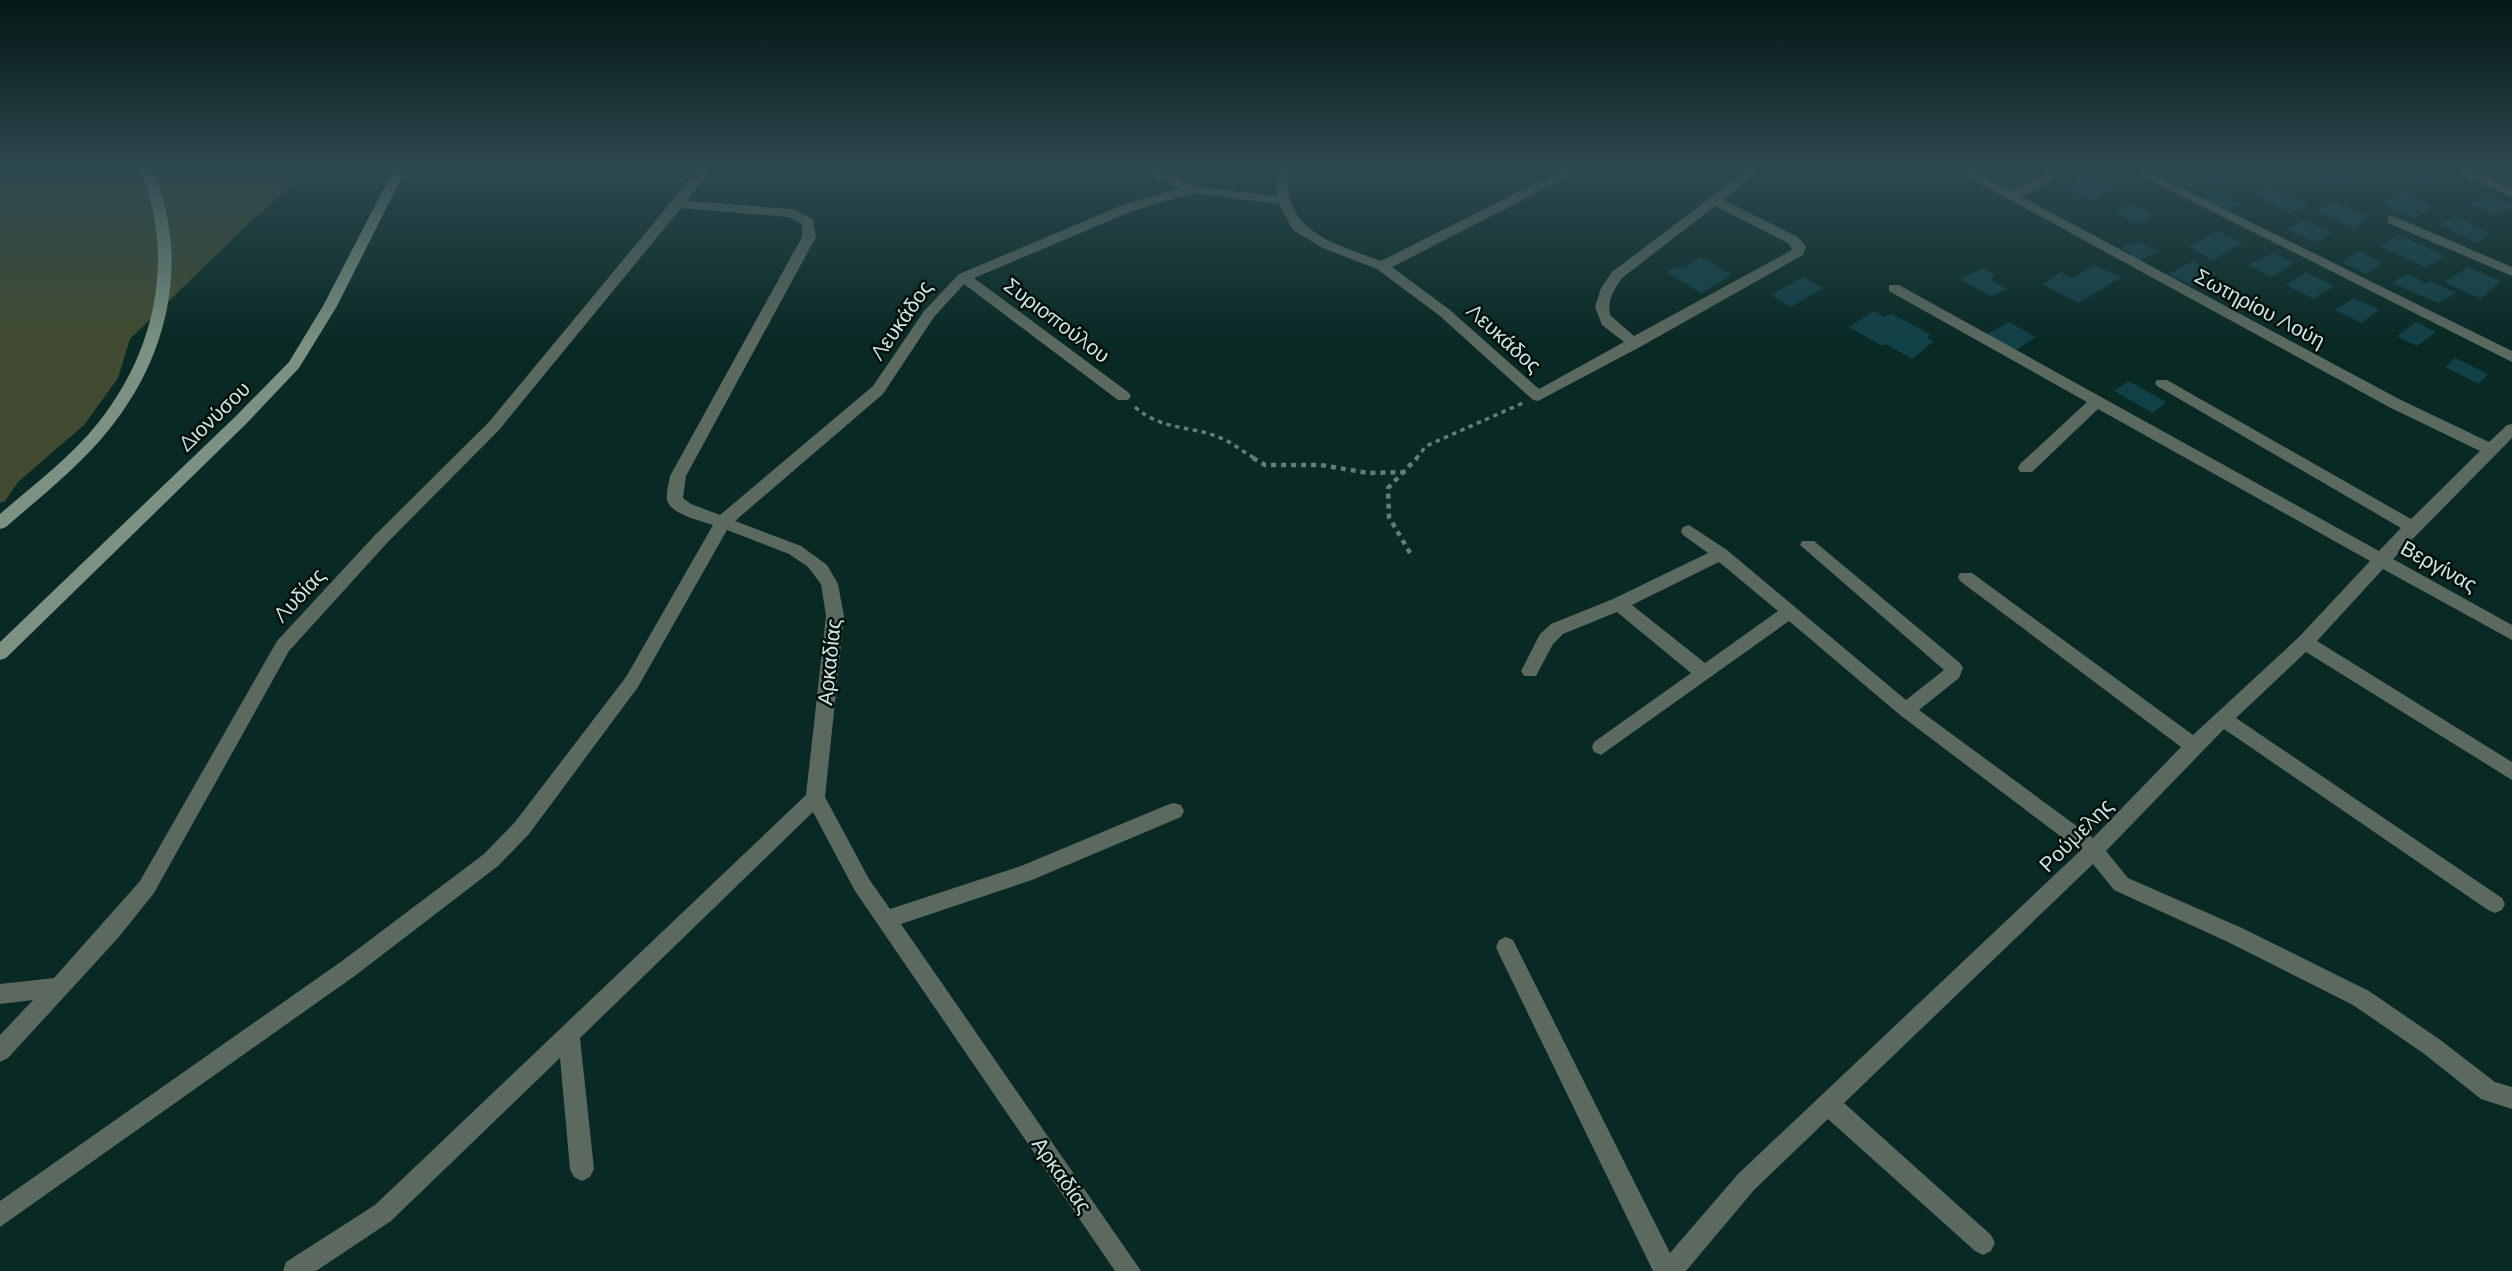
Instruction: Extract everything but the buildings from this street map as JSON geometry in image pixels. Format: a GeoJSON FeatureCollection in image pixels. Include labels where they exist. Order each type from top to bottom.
{"type":"FeatureCollection","features":[{"type":"Feature","properties":{"kind":"main road"},"geometry":{"type":"LineString","coordinates":[[0,523],[81,451],[126,396],[149,349],[162,303],[165,250],[163,226]]}},
{"type":"Feature","properties":{"kind":"main road","name":"Διονύσου"},"geometry":{"type":"LineString","coordinates":[[0,653],[241,420],[294,365],[330,306],[370,226]]}},
{"type":"Feature","properties":{"kind":"street","name":"Λυδίας"},"geometry":{"type":"LineString","coordinates":[[0,1051],[147,887],[283,646],[381,539],[495,426],[660,226]]}},
{"type":"Feature","properties":{"kind":"street","name":"Αρκαδίας"},"geometry":{"type":"LineString","coordinates":[[809,226],[809,237],[678,476],[675,500],[685,508],[795,550],[811,559],[827,575],[833,591],[835,616],[815,798],[851,867],[886,920],[1129,1271]]}},
{"type":"Feature","properties":{"kind":"street","name":"Λευκάδος"},"geometry":{"type":"LineString","coordinates":[[0,1215],[349,968],[491,860],[522,828],[632,682],[723,522],[878,390],[897,366],[944,293],[964,277],[1084,226]]}},
{"type":"Feature","properties":{"kind":"street","name":"Λευκάδος"},"geometry":{"type":"LineString","coordinates":[[1298,226],[1328,245],[1382,266],[1445,313],[1538,396]]}},
{"type":"Feature","properties":{"kind":"street"},"geometry":{"type":"LineString","coordinates":[[1382,266],[1459,226]]}},
{"type":"Feature","properties":{"kind":"street"},"geometry":{"type":"LineString","coordinates":[[1635,344],[1605,321],[1600,308],[1603,295],[1616,275],[1680,226]]}},
{"type":"Feature","properties":{"kind":"street"},"geometry":{"type":"LineString","coordinates":[[1538,396],[1798,252],[1799,247],[1793,240],[1765,226]]}},
{"type":"Feature","properties":{"kind":"street","name":"Σωτηρίου Λούη"},"geometry":{"type":"LineString","coordinates":[[2067,226],[2394,403],[2504,440]]}},
{"type":"Feature","properties":{"kind":"street"},"geometry":{"type":"LineString","coordinates":[[2251,226],[2512,357]]}},
{"type":"Feature","properties":{"kind":"street"},"geometry":{"type":"LineString","coordinates":[[2407,226],[2512,272]]}},
{"type":"Feature","properties":{"kind":"street","name":"Συριοπούλου"},"geometry":{"type":"LineString","coordinates":[[964,277],[1123,396]]}},
{"type":"Feature","properties":{"kind":"street","name":"Βεργίνας"},"geometry":{"type":"LineString","coordinates":[[1894,288],[2512,633]]}},
{"type":"Feature","properties":{"kind":"street"},"geometry":{"type":"LineString","coordinates":[[2162,383],[2412,527]]}},
{"type":"Feature","properties":{"kind":"street"},"geometry":{"type":"LineString","coordinates":[[2026,468],[2096,402]]}},
{"type":"Feature","properties":{"kind":"street","name":"Ρούμελης"},"geometry":{"type":"LineString","coordinates":[[1668,1271],[1738,1191],[2094,850],[2194,746],[2305,642],[2412,527],[2504,440]]}},
{"type":"Feature","properties":{"kind":"street"},"geometry":{"type":"LineString","coordinates":[[1689,531],[1721,554],[1906,710],[2094,850],[2122,884],[2235,935],[2361,999],[2431,1046],[2489,1091],[2512,1098]]}},
{"type":"Feature","properties":{"kind":"street"},"geometry":{"type":"LineString","coordinates":[[1808,545],[1954,668],[1954,673],[1906,710]]}},
{"type":"Feature","properties":{"kind":"street"},"geometry":{"type":"LineString","coordinates":[[1530,671],[1546,639],[1557,629],[1619,604],[1721,554]]}},
{"type":"Feature","properties":{"kind":"street"},"geometry":{"type":"LineString","coordinates":[[1966,577],[2194,746]]}},
{"type":"Feature","properties":{"kind":"street"},"geometry":{"type":"LineString","coordinates":[[1619,604],[1704,673]]}},
{"type":"Feature","properties":{"kind":"street"},"geometry":{"type":"LineString","coordinates":[[1601,747],[1788,613]]}},
{"type":"Feature","properties":{"kind":"street"},"geometry":{"type":"LineString","coordinates":[[2305,642],[2512,772]]}},
{"type":"Feature","properties":{"kind":"street"},"geometry":{"type":"LineString","coordinates":[[2224,719],[2495,904]]}},
{"type":"Feature","properties":{"kind":"street"},"geometry":{"type":"LineString","coordinates":[[295,1271],[383,1213],[815,798]]}},
{"type":"Feature","properties":{"kind":"street"},"geometry":{"type":"LineString","coordinates":[[886,920],[1025,874],[1174,811]]}},
{"type":"Feature","properties":{"kind":"street"},"geometry":{"type":"LineString","coordinates":[[1506,947],[1668,1271]]}},
{"type":"Feature","properties":{"kind":"street"},"geometry":{"type":"LineString","coordinates":[[0,994],[59,987]]}},
{"type":"Feature","properties":{"kind":"street"},"geometry":{"type":"LineString","coordinates":[[569,1036],[582,1170]]}},
{"type":"Feature","properties":{"kind":"street"},"geometry":{"type":"LineString","coordinates":[[1827,1103],[1983,1242]]}},
{"type":"Feature","properties":{"kind":"path"},"geometry":{"type":"LineString","coordinates":[[1123,396],[1144,415],[1178,429],[1221,438],[1265,465],[1321,465],[1368,473],[1406,472]]}},
{"type":"Feature","properties":{"kind":"path"},"geometry":{"type":"LineString","coordinates":[[1410,553],[1389,516],[1388,488],[1406,472],[1426,446],[1538,396]]}},
{"type":"Feature","properties":{"kind":"green space"},"geometry":{"type":"Polygon","coordinates":[[[0,226],[246,226],[130,339],[118,378],[84,425],[18,482],[5,501],[0,503],[0,226]]]}}]}
